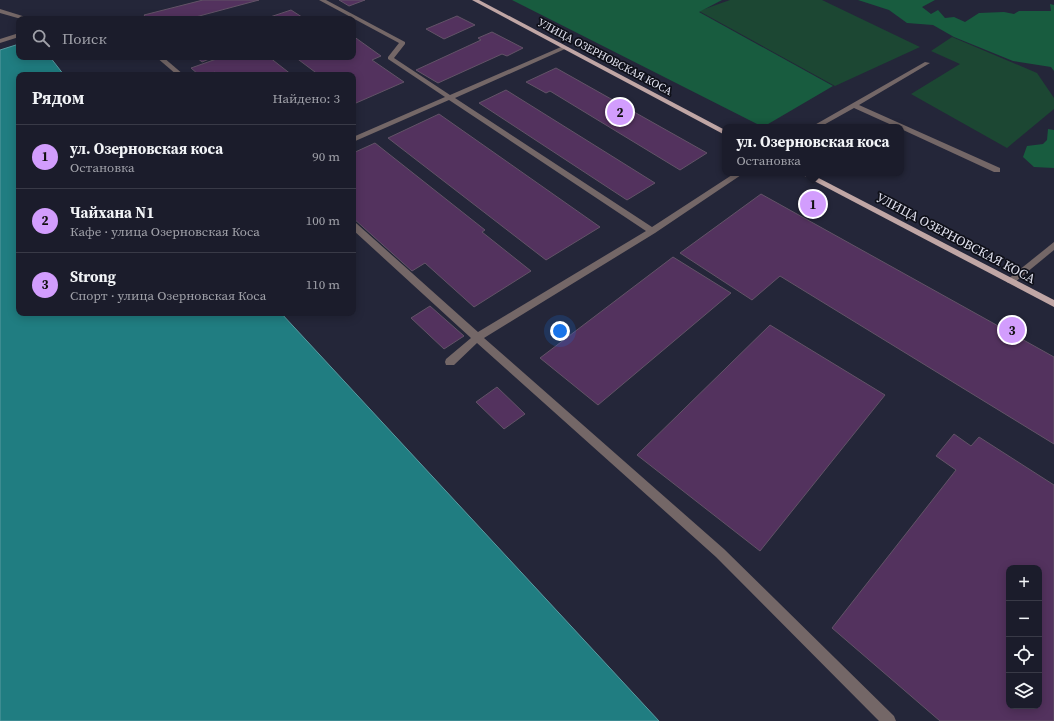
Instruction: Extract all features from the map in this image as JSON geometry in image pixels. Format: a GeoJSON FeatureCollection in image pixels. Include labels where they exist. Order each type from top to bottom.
{"type":"FeatureCollection","features":[{"type":"Feature","properties":{"kind":"main road","name":"УЛИЦА ОЗЕРНОВСКАЯ КОСА"},"geometry":{"type":"LineString","coordinates":[[475,0],[722,131]]}},
{"type":"Feature","properties":{"kind":"main road","name":"УЛИЦА ОЗЕРНОВСКАЯ КОСА"},"geometry":{"type":"LineString","coordinates":[[809,176],[1054,304]]}},
{"type":"Feature","properties":{"kind":"lane"},"geometry":{"type":"LineString","coordinates":[[322,0],[352,16]]}},
{"type":"Feature","properties":{"kind":"lane"},"geometry":{"type":"LineString","coordinates":[[0,11],[17,16]]}},
{"type":"Feature","properties":{"kind":"lane"},"geometry":{"type":"LineString","coordinates":[[356,18],[403,43],[390,58],[652,231]]}},
{"type":"Feature","properties":{"kind":"lane"},"geometry":{"type":"LineString","coordinates":[[0,42],[16,36]]}},
{"type":"Feature","properties":{"kind":"lane"},"geometry":{"type":"LineString","coordinates":[[356,139],[563,48]]}},
{"type":"Feature","properties":{"kind":"lane"},"geometry":{"type":"LineString","coordinates":[[164,60],[178,72]]}},
{"type":"Feature","properties":{"kind":"lane"},"geometry":{"type":"LineString","coordinates":[[820,124],[927,63]]}},
{"type":"Feature","properties":{"kind":"lane"},"geometry":{"type":"LineString","coordinates":[[854,105],[896,124]]}},
{"type":"Feature","properties":{"kind":"lane"},"geometry":{"type":"LineString","coordinates":[[904,128],[997,170]]}},
{"type":"Feature","properties":{"kind":"lane"},"geometry":{"type":"LineString","coordinates":[[450,362],[478,337],[652,231],[735,176]]}},
{"type":"Feature","properties":{"kind":"lane"},"geometry":{"type":"LineString","coordinates":[[356,228],[528,384],[720,553],[889,721]]}},
{"type":"Feature","properties":{"kind":"lane"},"geometry":{"type":"LineString","coordinates":[[1011,282],[1054,245]]}},
{"type":"Feature","properties":{"kind":"shaded area"},"geometry":{"type":"Polygon","coordinates":[[[512,0],[722,0],[699,12],[833,86],[768,124],[757,124],[512,0]]]}},
{"type":"Feature","properties":{"kind":"shaded area"},"geometry":{"type":"Polygon","coordinates":[[[730,0],[822,0],[920,47],[835,86],[699,11],[730,0]]]}},
{"type":"Feature","properties":{"kind":"shaded area"},"geometry":{"type":"Polygon","coordinates":[[[858,0],[935,0],[922,7],[931,14],[938,10],[945,18],[954,17],[965,22],[979,13],[1004,12],[1014,14],[1019,11],[1051,11],[1050,4],[1054,5],[1054,71],[1051,67],[1013,61],[954,37],[933,25],[907,23],[889,10],[858,0]]]}},
{"type":"Feature","properties":{"kind":"shaded area"},"geometry":{"type":"Polygon","coordinates":[[[952,37],[1037,73],[1054,98],[1054,109],[1007,148],[911,94],[960,64],[931,51],[952,37]]]}},
{"type":"Feature","properties":{"kind":"shaded area"},"geometry":{"type":"Polygon","coordinates":[[[16,45],[16,60],[52,60],[62,72],[16,72],[16,316],[284,316],[659,721],[0,721],[0,50],[16,45]]]}},
{"type":"Feature","properties":{"kind":"shaded area"},"geometry":{"type":"Polygon","coordinates":[[[1048,129],[1054,130],[1054,168],[1034,167],[1023,157],[1027,146],[1043,144],[1047,140],[1048,129]]]}},
{"type":"Feature","properties":{"kind":"building"},"geometry":{"type":"Polygon","coordinates":[[[203,0],[259,0],[199,16],[144,15],[203,0]]]}},
{"type":"Feature","properties":{"kind":"building"},"geometry":{"type":"Polygon","coordinates":[[[339,0],[365,0],[349,6],[339,0]]]}},
{"type":"Feature","properties":{"kind":"building"},"geometry":{"type":"Polygon","coordinates":[[[291,10],[300,16],[273,16],[291,10]]]}},
{"type":"Feature","properties":{"kind":"building"},"geometry":{"type":"Polygon","coordinates":[[[457,16],[475,25],[444,39],[426,29],[457,16]]]}},
{"type":"Feature","properties":{"kind":"building"},"geometry":{"type":"Polygon","coordinates":[[[492,32],[523,48],[507,56],[502,54],[438,83],[416,70],[481,40],[478,38],[492,32]]]}},
{"type":"Feature","properties":{"kind":"building"},"geometry":{"type":"Polygon","coordinates":[[[356,38],[381,56],[372,60],[404,82],[356,103],[356,72],[315,72],[299,60],[356,60],[356,38]]]}},
{"type":"Feature","properties":{"kind":"building"},"geometry":{"type":"Polygon","coordinates":[[[214,60],[273,60],[288,72],[196,72],[191,68],[214,60]]]}},
{"type":"Feature","properties":{"kind":"building"},"geometry":{"type":"Polygon","coordinates":[[[556,68],[707,153],[680,170],[550,91],[546,93],[526,82],[556,68]]]}},
{"type":"Feature","properties":{"kind":"building"},"geometry":{"type":"Polygon","coordinates":[[[506,90],[655,183],[627,200],[479,103],[506,90]]]}},
{"type":"Feature","properties":{"kind":"building"},"geometry":{"type":"Polygon","coordinates":[[[439,114],[600,227],[546,260],[388,138],[439,114]]]}},
{"type":"Feature","properties":{"kind":"building"},"geometry":{"type":"Polygon","coordinates":[[[375,143],[485,230],[482,232],[531,271],[474,307],[425,263],[412,271],[356,221],[356,152],[375,143]]]}},
{"type":"Feature","properties":{"kind":"building"},"geometry":{"type":"Polygon","coordinates":[[[761,194],[1054,357],[1054,444],[780,276],[752,300],[680,253],[761,194]]]}},
{"type":"Feature","properties":{"kind":"building"},"geometry":{"type":"Polygon","coordinates":[[[673,257],[731,293],[598,405],[540,358],[673,257]]]}},
{"type":"Feature","properties":{"kind":"building"},"geometry":{"type":"Polygon","coordinates":[[[430,306],[464,336],[444,349],[411,318],[430,306]]]}},
{"type":"Feature","properties":{"kind":"building"},"geometry":{"type":"Polygon","coordinates":[[[770,325],[885,395],[760,551],[637,455],[770,325]]]}},
{"type":"Feature","properties":{"kind":"building"},"geometry":{"type":"Polygon","coordinates":[[[497,387],[525,414],[504,429],[476,402],[497,387]]]}},
{"type":"Feature","properties":{"kind":"building"},"geometry":{"type":"Polygon","coordinates":[[[954,434],[971,446],[979,437],[1054,485],[1054,721],[940,721],[832,628],[956,470],[936,456],[954,434]]]}},
{"type":"Feature","properties":{"kind":"place","name":"Чайхана N1"},"geometry":{"type":"Point","coordinates":[620,112]}},
{"type":"Feature","properties":{"kind":"place","name":"ул. Озерновская коса"},"geometry":{"type":"Point","coordinates":[813,204]}},
{"type":"Feature","properties":{"kind":"place","name":"Strong"},"geometry":{"type":"Point","coordinates":[1012,330]}}]}
